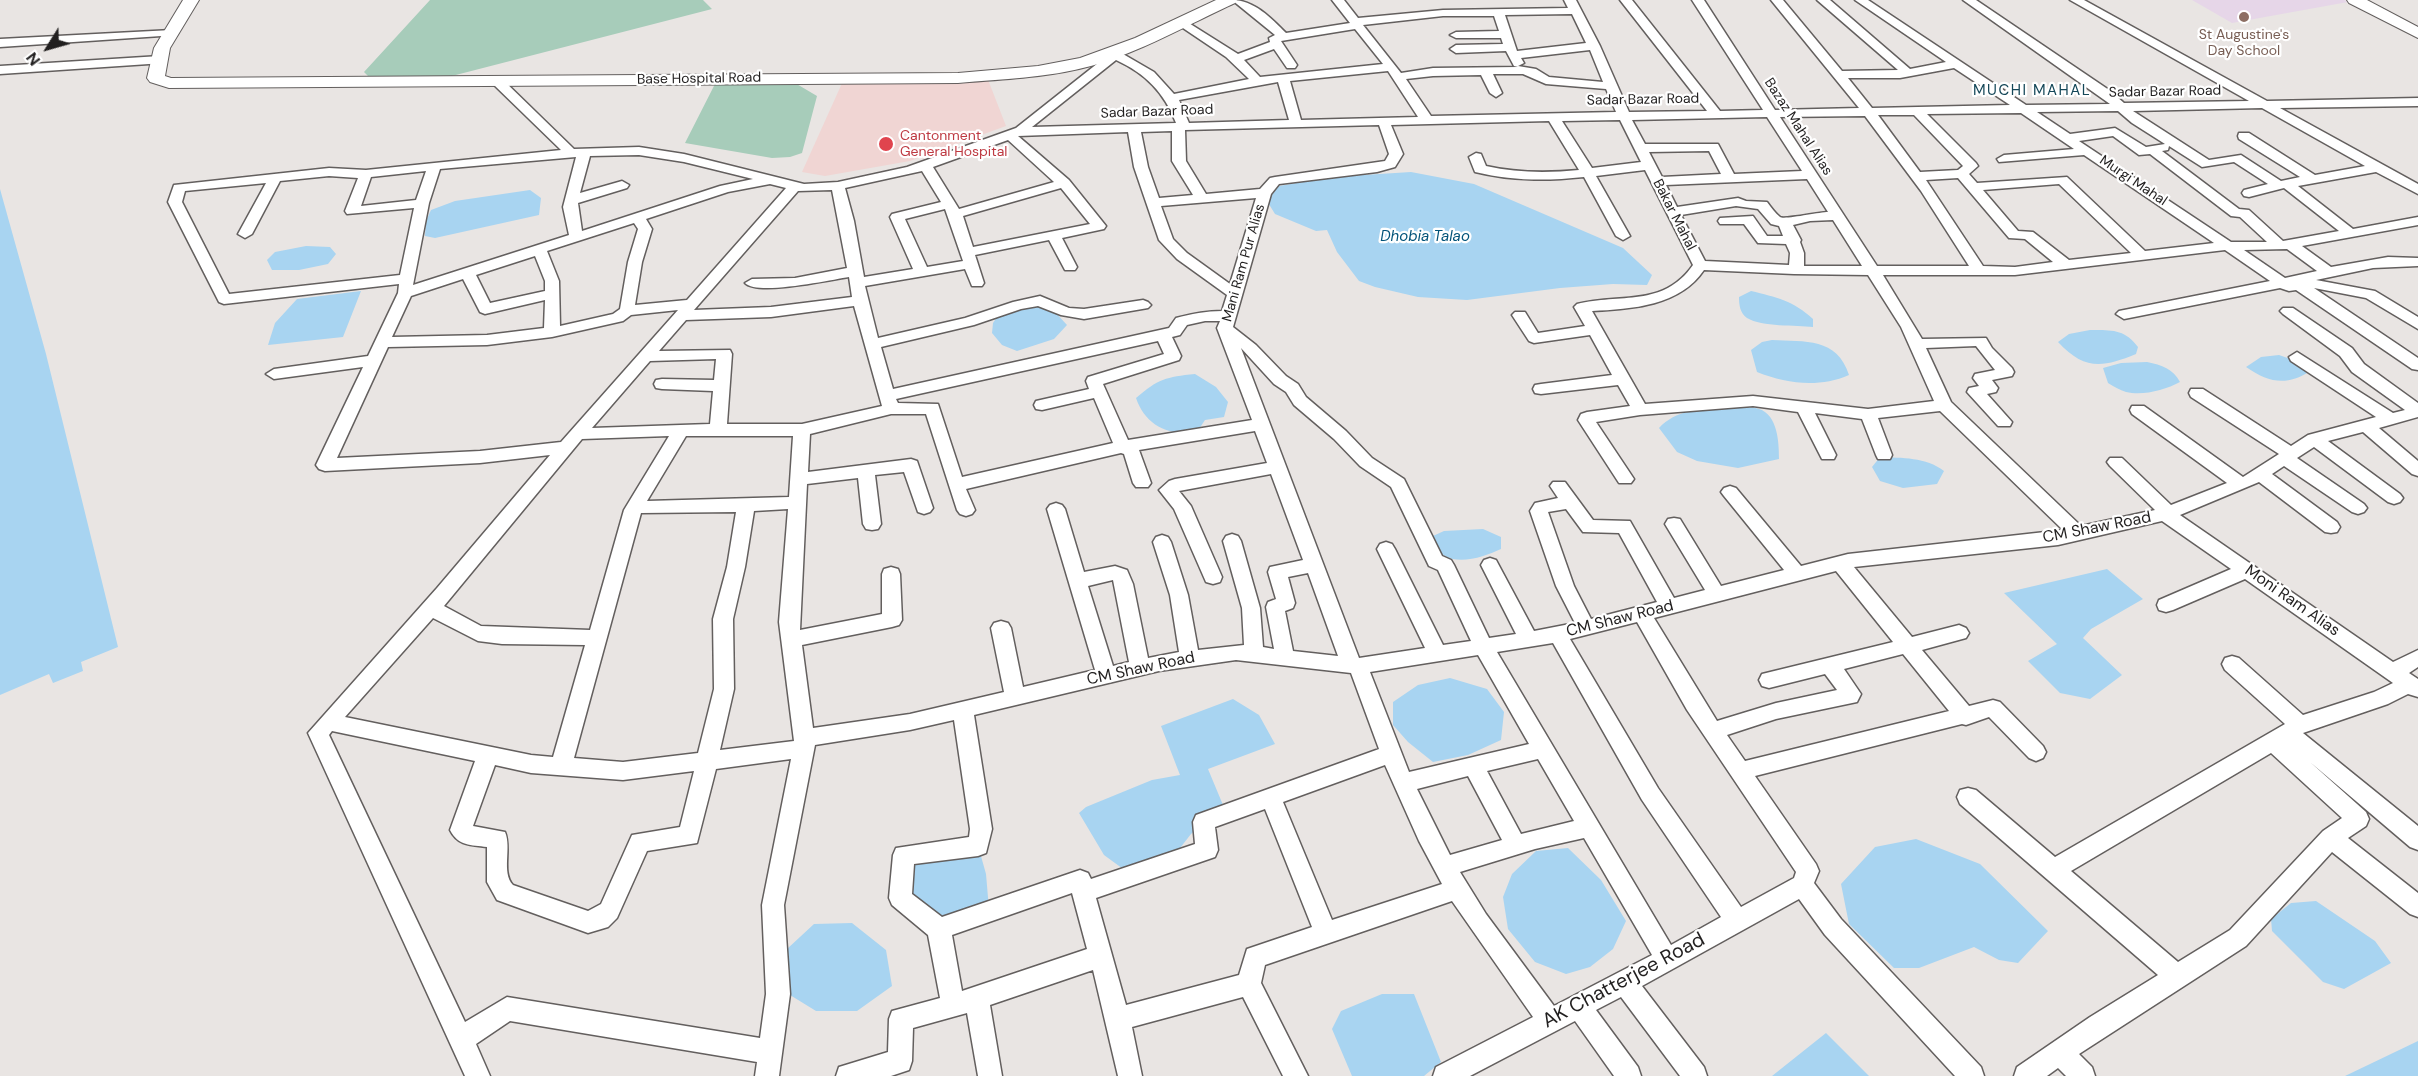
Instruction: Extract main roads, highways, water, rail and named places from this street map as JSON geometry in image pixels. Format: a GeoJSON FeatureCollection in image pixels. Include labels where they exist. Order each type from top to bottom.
{"type":"FeatureCollection","features":[{"type":"Feature","properties":{"kind":"water","name":"Dhobia Talao"},"geometry":{"type":"Polygon","coordinates":[[[1411,172],[1474,184],[1623,248],[1652,275],[1647,285],[1613,284],[1560,288],[1467,300],[1418,297],[1359,281],[1337,252],[1327,230],[1316,231],[1275,214],[1267,201],[1279,186],[1332,177],[1411,172]]]}},
{"type":"Feature","properties":{"kind":"water"},"geometry":{"type":"Polygon","coordinates":[[[0,189],[46,354],[118,647],[81,662],[83,671],[53,683],[49,674],[0,695],[0,189]]]}},
{"type":"Feature","properties":{"kind":"water"},"geometry":{"type":"Polygon","coordinates":[[[530,190],[541,198],[539,215],[435,238],[425,236],[426,221],[431,210],[455,201],[530,190]]]}},
{"type":"Feature","properties":{"kind":"water"},"geometry":{"type":"Polygon","coordinates":[[[306,246],[330,247],[336,254],[328,264],[299,270],[272,270],[267,260],[275,252],[306,246]]]}},
{"type":"Feature","properties":{"kind":"water"},"geometry":{"type":"Polygon","coordinates":[[[361,291],[343,337],[268,345],[275,323],[297,299],[361,291]]]}},
{"type":"Feature","properties":{"kind":"water"},"geometry":{"type":"Polygon","coordinates":[[[1751,291],[1777,298],[1799,308],[1813,319],[1813,327],[1770,324],[1747,318],[1740,309],[1739,297],[1751,291]]]}},
{"type":"Feature","properties":{"kind":"water"},"geometry":{"type":"Polygon","coordinates":[[[1039,305],[1055,312],[1067,325],[1054,339],[1017,351],[1002,345],[992,333],[993,323],[999,314],[1021,307],[1039,305]]]}},
{"type":"Feature","properties":{"kind":"water"},"geometry":{"type":"Polygon","coordinates":[[[2090,330],[2123,334],[2138,347],[2136,354],[2113,362],[2094,364],[2076,358],[2058,342],[2069,334],[2090,330]]]}},
{"type":"Feature","properties":{"kind":"water"},"geometry":{"type":"Polygon","coordinates":[[[1772,340],[1808,342],[1828,348],[1844,363],[1849,375],[1826,382],[1803,383],[1791,382],[1757,372],[1751,350],[1762,342],[1772,340]]]}},
{"type":"Feature","properties":{"kind":"water"},"geometry":{"type":"Polygon","coordinates":[[[2279,355],[2296,361],[2310,371],[2293,379],[2277,381],[2246,367],[2261,357],[2279,355]]]}},
{"type":"Feature","properties":{"kind":"water"},"geometry":{"type":"Polygon","coordinates":[[[2147,362],[2166,368],[2180,382],[2154,392],[2126,392],[2108,383],[2103,368],[2121,363],[2147,362]]]}},
{"type":"Feature","properties":{"kind":"water"},"geometry":{"type":"Polygon","coordinates":[[[1195,374],[1216,387],[1228,402],[1224,417],[1205,420],[1197,432],[1177,433],[1159,427],[1145,415],[1136,398],[1163,380],[1195,374]]]}},
{"type":"Feature","properties":{"kind":"water"},"geometry":{"type":"Polygon","coordinates":[[[1720,408],[1750,408],[1765,412],[1774,423],[1779,445],[1779,459],[1738,468],[1697,461],[1677,452],[1659,428],[1680,414],[1720,408]]]}},
{"type":"Feature","properties":{"kind":"water"},"geometry":{"type":"Polygon","coordinates":[[[1880,457],[1922,461],[1944,471],[1937,484],[1903,488],[1880,481],[1872,467],[1880,457]]]}},
{"type":"Feature","properties":{"kind":"water"},"geometry":{"type":"Polygon","coordinates":[[[1483,529],[1501,537],[1501,549],[1481,557],[1458,560],[1445,556],[1434,546],[1433,536],[1444,531],[1483,529]]]}},
{"type":"Feature","properties":{"kind":"water"},"geometry":{"type":"Polygon","coordinates":[[[2107,569],[2143,599],[2091,629],[2083,638],[2122,675],[2090,699],[2060,693],[2028,661],[2057,644],[2004,593],[2107,569]]]}},
{"type":"Feature","properties":{"kind":"water"},"geometry":{"type":"Polygon","coordinates":[[[1450,678],[1487,689],[1504,712],[1501,740],[1468,755],[1433,762],[1408,742],[1393,725],[1393,702],[1418,685],[1450,678]]]}},
{"type":"Feature","properties":{"kind":"water"},"geometry":{"type":"Polygon","coordinates":[[[1233,699],[1259,715],[1275,744],[1208,769],[1223,805],[1191,834],[1173,857],[1130,874],[1104,855],[1079,813],[1086,807],[1152,780],[1180,775],[1161,726],[1233,699]]]}},
{"type":"Feature","properties":{"kind":"water"},"geometry":{"type":"Polygon","coordinates":[[[1916,839],[1980,864],[2048,931],[2018,963],[1999,960],[1974,947],[1919,968],[1894,968],[1849,924],[1841,884],[1875,847],[1916,839]]]}},
{"type":"Feature","properties":{"kind":"water"},"geometry":{"type":"Polygon","coordinates":[[[1568,848],[1601,880],[1626,921],[1613,949],[1590,967],[1566,974],[1535,962],[1508,929],[1503,897],[1512,874],[1536,851],[1568,848]]]}},
{"type":"Feature","properties":{"kind":"water"},"geometry":{"type":"Polygon","coordinates":[[[979,849],[986,874],[989,909],[942,920],[907,892],[910,861],[979,849]]]}},
{"type":"Feature","properties":{"kind":"water"},"geometry":{"type":"Polygon","coordinates":[[[2316,901],[2375,941],[2391,963],[2344,989],[2323,982],[2272,931],[2271,919],[2291,903],[2316,901]]]}},
{"type":"Feature","properties":{"kind":"water"},"geometry":{"type":"Polygon","coordinates":[[[852,923],[886,950],[892,986],[857,1011],[816,1011],[790,995],[787,949],[814,924],[852,923]]]}},
{"type":"Feature","properties":{"kind":"water"},"geometry":{"type":"Polygon","coordinates":[[[1382,994],[1414,994],[1441,1062],[1424,1076],[1352,1076],[1332,1029],[1341,1011],[1382,994]]]}},
{"type":"Feature","properties":{"kind":"water"},"geometry":{"type":"Polygon","coordinates":[[[1826,1033],[1869,1076],[1772,1076],[1826,1033]]]}},
{"type":"Feature","properties":{"kind":"water"},"geometry":{"type":"Polygon","coordinates":[[[2418,1041],[2418,1076],[2345,1076],[2418,1041]]]}},
{"type":"Feature","properties":{"kind":"place","name":"St Augustine's Day School"},"geometry":{"type":"Point","coordinates":[2244,17]}},
{"type":"Feature","properties":{"kind":"place","name":"Cantonment General Hospital"},"geometry":{"type":"Point","coordinates":[886,144]}},
{"type":"Feature","properties":{"kind":"district","name":"MUCHI MAHAL"},"geometry":{"type":"Point","coordinates":[2032,91]}}]}
